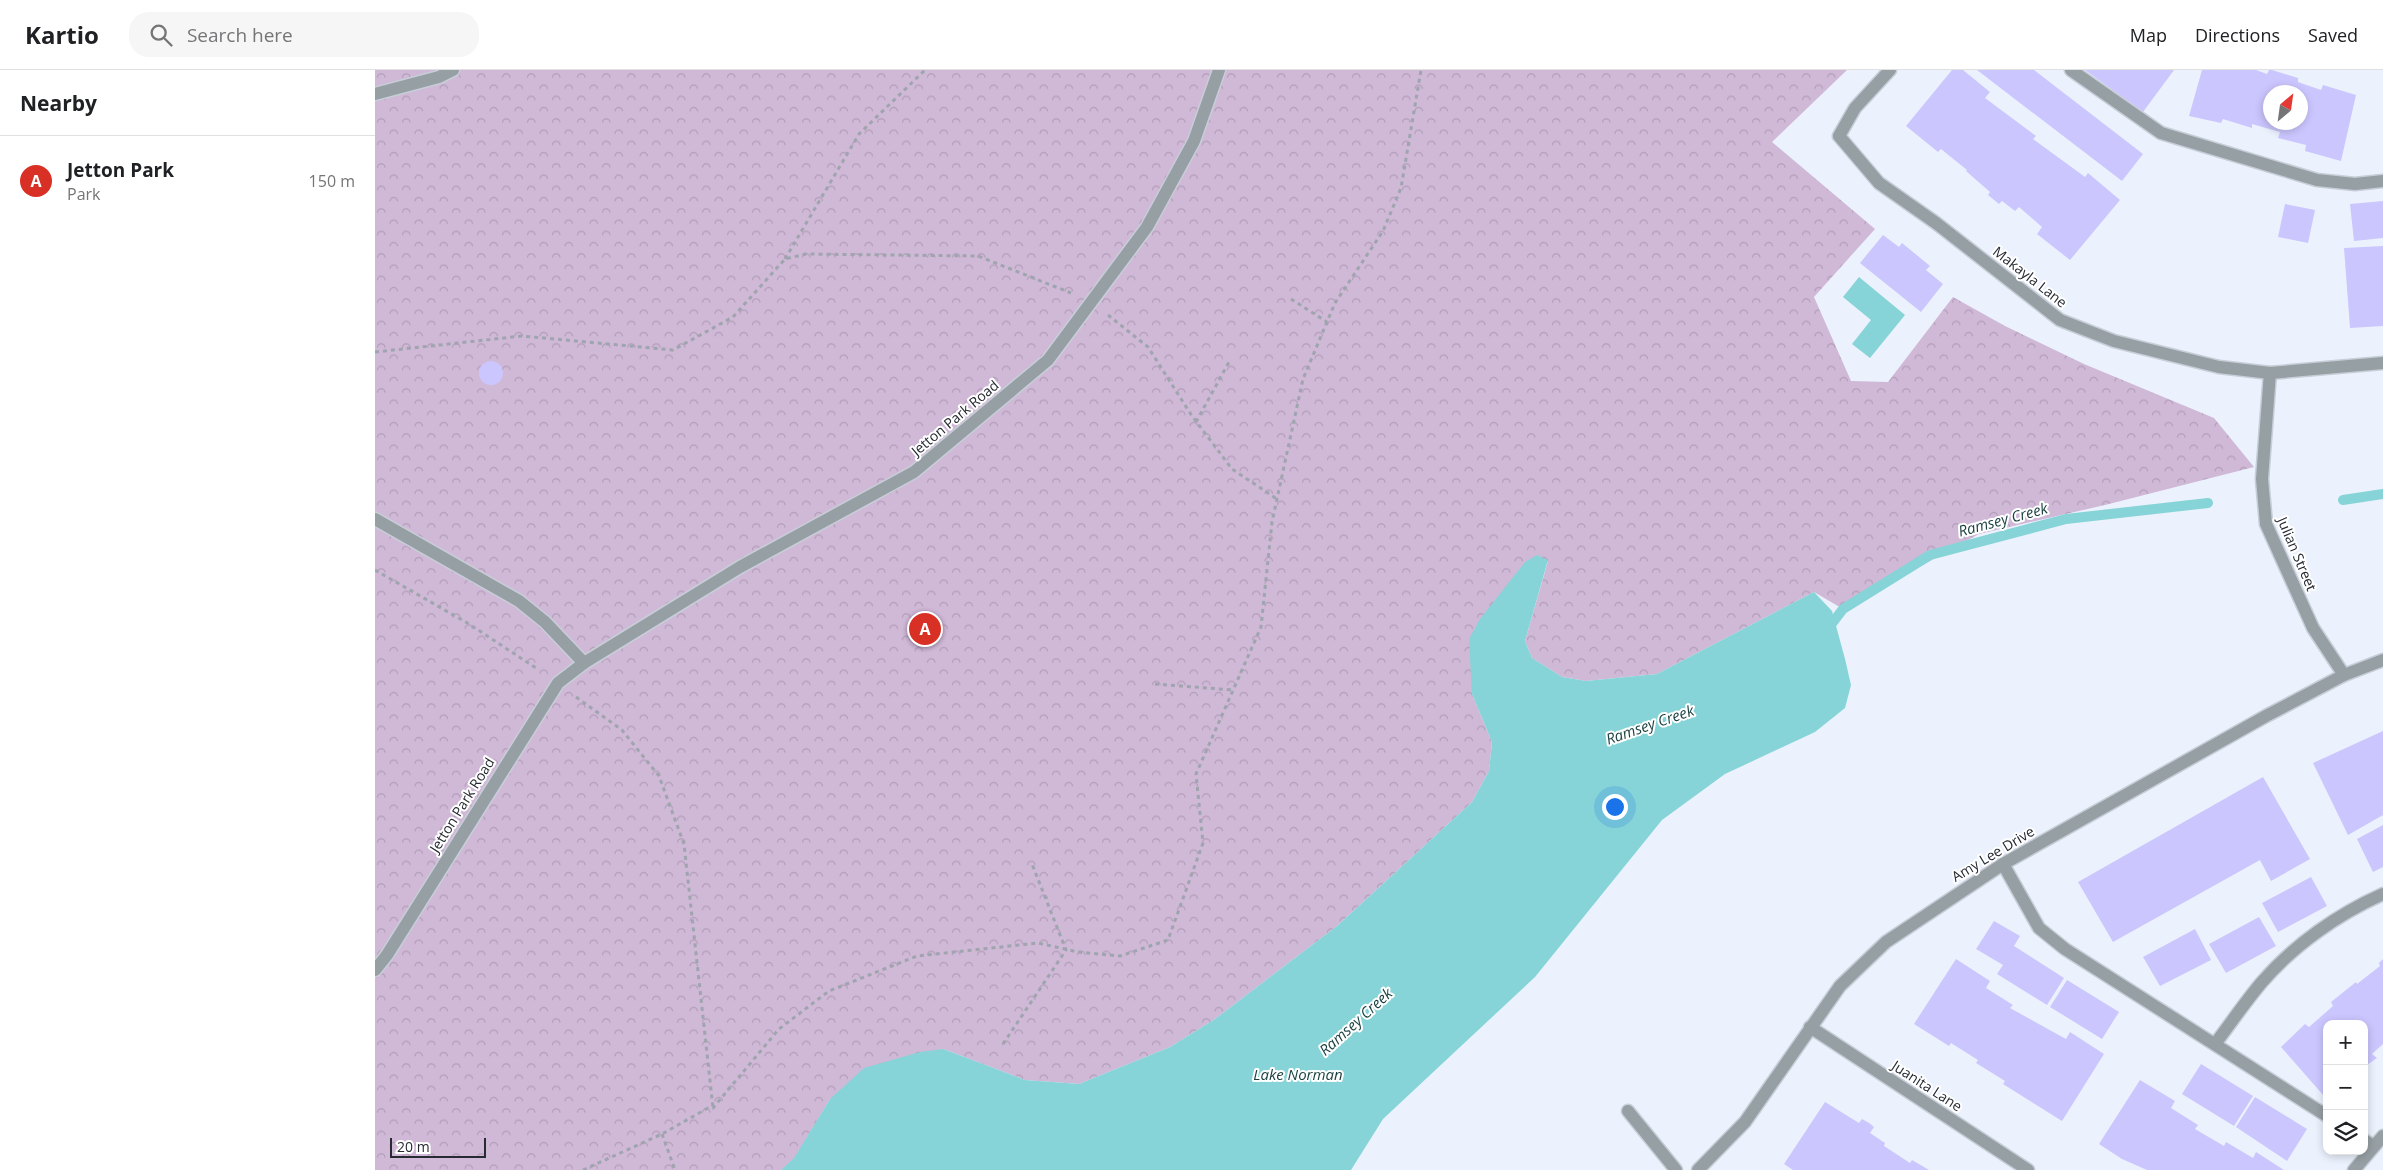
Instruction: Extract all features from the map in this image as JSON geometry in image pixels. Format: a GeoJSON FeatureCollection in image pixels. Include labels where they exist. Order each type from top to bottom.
{"type":"FeatureCollection","features":[{"type":"Feature","properties":{"kind":"street"},"geometry":{"type":"LineString","coordinates":[[375,94],[439,77],[453,70]]}},
{"type":"Feature","properties":{"kind":"street","name":"Jetton Park Road"},"geometry":{"type":"LineString","coordinates":[[375,970],[387,955],[558,683],[584,662],[740,568],[914,472],[1048,360],[1147,227],[1194,141],[1219,70]]}},
{"type":"Feature","properties":{"kind":"street","name":"Makayla Lane"},"geometry":{"type":"LineString","coordinates":[[1890,70],[1855,108],[1839,136],[1879,183],[1935,223],[2060,320],[2114,341],[2219,367],[2270,373],[2383,363]]}},
{"type":"Feature","properties":{"kind":"street"},"geometry":{"type":"LineString","coordinates":[[2071,70],[2161,133],[2317,180],[2355,184],[2383,181]]}},
{"type":"Feature","properties":{"kind":"street","name":"Julian Street"},"geometry":{"type":"LineString","coordinates":[[2270,373],[2262,479],[2266,524],[2313,628],[2344,675]]}},
{"type":"Feature","properties":{"kind":"street"},"geometry":{"type":"LineString","coordinates":[[375,519],[519,601],[545,622],[584,662]]}},
{"type":"Feature","properties":{"kind":"street","name":"Amy Lee Drive"},"geometry":{"type":"LineString","coordinates":[[1698,1170],[1745,1122],[1840,986],[1886,942],[2003,864],[2344,675],[2383,660]]}},
{"type":"Feature","properties":{"kind":"street"},"geometry":{"type":"LineString","coordinates":[[2003,864],[2039,928],[2065,949],[2323,1113]]}},
{"type":"Feature","properties":{"kind":"street"},"geometry":{"type":"LineString","coordinates":[[2215,1044],[2263,982],[2300,945],[2360,904],[2383,894]]}},
{"type":"Feature","properties":{"kind":"street","name":"Juanita Lane"},"geometry":{"type":"LineString","coordinates":[[1810,1027],[2028,1170]]}},
{"type":"Feature","properties":{"kind":"street"},"geometry":{"type":"LineString","coordinates":[[1628,1111],[1676,1170]]}},
{"type":"Feature","properties":{"kind":"street"},"geometry":{"type":"LineString","coordinates":[[2353,1170],[2369,1143],[2383,1136]]}},
{"type":"Feature","properties":{"kind":"path"},"geometry":{"type":"LineString","coordinates":[[375,352],[523,336],[673,350],[733,317],[785,259],[859,134],[925,70]]}},
{"type":"Feature","properties":{"kind":"path"},"geometry":{"type":"LineString","coordinates":[[583,1170],[662,1134],[708,1108],[713,1108],[779,1029],[829,990],[917,956],[1038,943],[1066,950],[1121,956],[1168,940],[1203,843],[1196,774],[1261,626],[1272,522],[1303,379],[1335,303],[1383,230],[1401,188],[1421,70]]}},
{"type":"Feature","properties":{"kind":"path"},"geometry":{"type":"LineString","coordinates":[[785,259],[806,254],[978,256],[1091,301],[1148,347],[1196,422],[1232,469],[1277,500]]}},
{"type":"Feature","properties":{"kind":"path"},"geometry":{"type":"LineString","coordinates":[[1291,299],[1327,322]]}},
{"type":"Feature","properties":{"kind":"path"},"geometry":{"type":"LineString","coordinates":[[1196,422],[1229,362]]}},
{"type":"Feature","properties":{"kind":"path"},"geometry":{"type":"LineString","coordinates":[[375,570],[469,624],[558,683],[622,730],[659,776],[684,844],[713,1108]]}},
{"type":"Feature","properties":{"kind":"path"},"geometry":{"type":"LineString","coordinates":[[1155,684],[1233,690]]}},
{"type":"Feature","properties":{"kind":"path"},"geometry":{"type":"LineString","coordinates":[[1032,864],[1066,950]]}},
{"type":"Feature","properties":{"kind":"path"},"geometry":{"type":"LineString","coordinates":[[1003,1044],[1066,950]]}},
{"type":"Feature","properties":{"kind":"path"},"geometry":{"type":"LineString","coordinates":[[662,1134],[675,1170]]}},
{"type":"Feature","properties":{"kind":"green space"},"geometry":{"type":"Polygon","coordinates":[[[375,70],[1847,70],[1772,142],[1875,229],[1814,297],[1851,381],[1888,382],[1953,297],[2005,326],[2084,364],[2214,418],[2254,467],[2105,505],[1979,534],[1843,609],[1814,592],[1657,674],[1586,681],[1562,677],[1532,658],[1525,641],[1548,561],[1472,694],[1492,742],[1489,771],[1472,802],[1337,926],[1215,1019],[1170,1047],[1079,1084],[1025,1080],[943,1049],[830,1099],[794,1159],[781,1170],[375,1170],[375,70]]]}},
{"type":"Feature","properties":{"kind":"water"},"geometry":{"type":"Polygon","coordinates":[[[1859,277],[1905,315],[1870,358],[1852,344],[1871,320],[1843,297],[1859,277]]]}},
{"type":"Feature","properties":{"kind":"water","name":"Lake Norman"},"geometry":{"type":"Polygon","coordinates":[[[1537,555],[1548,560],[1525,641],[1532,658],[1562,677],[1586,681],[1657,674],[1814,592],[1832,611],[1845,659],[1851,685],[1845,708],[1815,732],[1725,774],[1662,820],[1535,977],[1383,1119],[1351,1170],[781,1170],[794,1158],[830,1099],[864,1068],[920,1052],[943,1049],[1025,1080],[1079,1084],[1170,1047],[1215,1019],[1337,926],[1472,802],[1489,771],[1492,742],[1472,694],[1469,639],[1480,619],[1525,562],[1537,555]]]}},
{"type":"Feature","properties":{"kind":"building"},"geometry":{"type":"Polygon","coordinates":[[[1952,70],[1963,70],[1990,92],[1985,98],[2036,136],[2033,139],[2085,177],[2088,173],[2120,200],[2070,260],[2037,234],[2042,227],[2019,207],[2015,211],[2002,201],[1999,204],[1988,195],[1990,192],[1967,170],[1941,149],[1938,152],[1906,126],[1952,70]]]}},
{"type":"Feature","properties":{"kind":"building"},"geometry":{"type":"Polygon","coordinates":[[[1977,70],[2034,70],[2143,154],[2122,181],[1977,70]]]}},
{"type":"Feature","properties":{"kind":"building"},"geometry":{"type":"Polygon","coordinates":[[[2085,70],[2174,70],[2143,112],[2085,70]]]}},
{"type":"Feature","properties":{"kind":"building"},"geometry":{"type":"Polygon","coordinates":[[[2202,70],[2256,70],[2267,74],[2269,70],[2272,70],[2298,78],[2298,82],[2307,85],[2263,85],[2263,127],[2252,124],[2252,128],[2223,119],[2221,123],[2189,116],[2202,70]]]}},
{"type":"Feature","properties":{"kind":"building"},"geometry":{"type":"Polygon","coordinates":[[[2308,85],[2321,90],[2323,85],[2356,95],[2341,161],[2305,151],[2306,145],[2278,138],[2280,132],[2273,130],[2308,130],[2308,85]]]}},
{"type":"Feature","properties":{"kind":"building"},"geometry":{"type":"Polygon","coordinates":[[[2383,201],[2383,238],[2354,241],[2350,204],[2383,201]]]}},
{"type":"Feature","properties":{"kind":"building"},"geometry":{"type":"Polygon","coordinates":[[[2285,204],[2315,210],[2308,243],[2278,237],[2285,204]]]}},
{"type":"Feature","properties":{"kind":"building"},"geometry":{"type":"Polygon","coordinates":[[[1883,235],[1899,247],[1902,243],[1930,266],[1926,270],[1943,284],[1921,312],[1860,263],[1883,235]]]}},
{"type":"Feature","properties":{"kind":"building"},"geometry":{"type":"Polygon","coordinates":[[[2383,246],[2383,326],[2350,328],[2344,248],[2383,246]]]}},
{"type":"Feature","properties":{"kind":"building"},"geometry":{"type":"Polygon","coordinates":[[[491,361],[500,364],[503,373],[500,382],[491,385],[482,382],[479,373],[482,364],[491,361]]]}},
{"type":"Feature","properties":{"kind":"building"},"geometry":{"type":"Polygon","coordinates":[[[2383,731],[2383,815],[2348,835],[2313,763],[2383,731]]]}},
{"type":"Feature","properties":{"kind":"building"},"geometry":{"type":"Polygon","coordinates":[[[2263,777],[2310,859],[2271,881],[2260,860],[2113,942],[2078,882],[2263,777]]]}},
{"type":"Feature","properties":{"kind":"building"},"geometry":{"type":"Polygon","coordinates":[[[2383,825],[2383,867],[2373,872],[2357,839],[2383,825]]]}},
{"type":"Feature","properties":{"kind":"building"},"geometry":{"type":"Polygon","coordinates":[[[2311,877],[2327,906],[2278,932],[2262,903],[2311,877]]]}},
{"type":"Feature","properties":{"kind":"building"},"geometry":{"type":"Polygon","coordinates":[[[2259,917],[2276,946],[2226,973],[2209,944],[2259,917]]]}},
{"type":"Feature","properties":{"kind":"building"},"geometry":{"type":"Polygon","coordinates":[[[1994,921],[2020,936],[2014,946],[2064,978],[2047,1005],[1997,974],[2003,965],[1976,949],[1994,921]]]}},
{"type":"Feature","properties":{"kind":"building"},"geometry":{"type":"Polygon","coordinates":[[[2195,929],[2211,960],[2160,986],[2143,957],[2195,929]]]}},
{"type":"Feature","properties":{"kind":"building"},"geometry":{"type":"Polygon","coordinates":[[[1956,959],[1990,981],[1986,988],[2013,1005],[2010,1008],[2066,1039],[2070,1032],[2104,1054],[2062,1121],[2003,1084],[2005,1081],[1976,1063],[1978,1060],[1951,1043],[1949,1046],[1914,1024],[1956,959]]]}},
{"type":"Feature","properties":{"kind":"building"},"geometry":{"type":"Polygon","coordinates":[[[2383,959],[2383,1044],[2372,1054],[2377,1058],[2368,1064],[2368,1020],[2323,1020],[2323,1095],[2281,1047],[2305,1024],[2309,1027],[2333,1006],[2331,1002],[2380,966],[2379,963],[2383,959]]]}},
{"type":"Feature","properties":{"kind":"building"},"geometry":{"type":"Polygon","coordinates":[[[2067,980],[2119,1012],[2102,1039],[2050,1007],[2067,980]]]}},
{"type":"Feature","properties":{"kind":"building"},"geometry":{"type":"Polygon","coordinates":[[[2201,1064],[2253,1096],[2234,1126],[2182,1094],[2201,1064]]]}},
{"type":"Feature","properties":{"kind":"building"},"geometry":{"type":"Polygon","coordinates":[[[2140,1080],[2175,1101],[2171,1108],[2198,1125],[2195,1129],[2224,1146],[2226,1142],[2253,1158],[2256,1152],[2284,1170],[2147,1170],[2122,1159],[2099,1144],[2140,1080]]]}},
{"type":"Feature","properties":{"kind":"building"},"geometry":{"type":"Polygon","coordinates":[[[2255,1097],[2307,1129],[2287,1161],[2236,1127],[2255,1097]]]}},
{"type":"Feature","properties":{"kind":"building"},"geometry":{"type":"Polygon","coordinates":[[[1825,1102],[1859,1123],[1862,1119],[1869,1123],[1874,1127],[1870,1133],[1885,1143],[1884,1146],[1910,1163],[1912,1160],[1929,1170],[1793,1170],[1784,1164],[1825,1102]]]}},
{"type":"Feature","properties":{"kind":"waterway","name":"Ramsey Creek"},"geometry":{"type":"LineString","coordinates":[[2343,500],[2383,494]]}},
{"type":"Feature","properties":{"kind":"waterway","name":"Ramsey Creek"},"geometry":{"type":"LineString","coordinates":[[1827,630],[1843,609],[1930,555],[2066,519],[2208,503]]}},
{"type":"Feature","properties":{"kind":"place","name":"Jetton Park"},"geometry":{"type":"Point","coordinates":[925,629]}}]}
